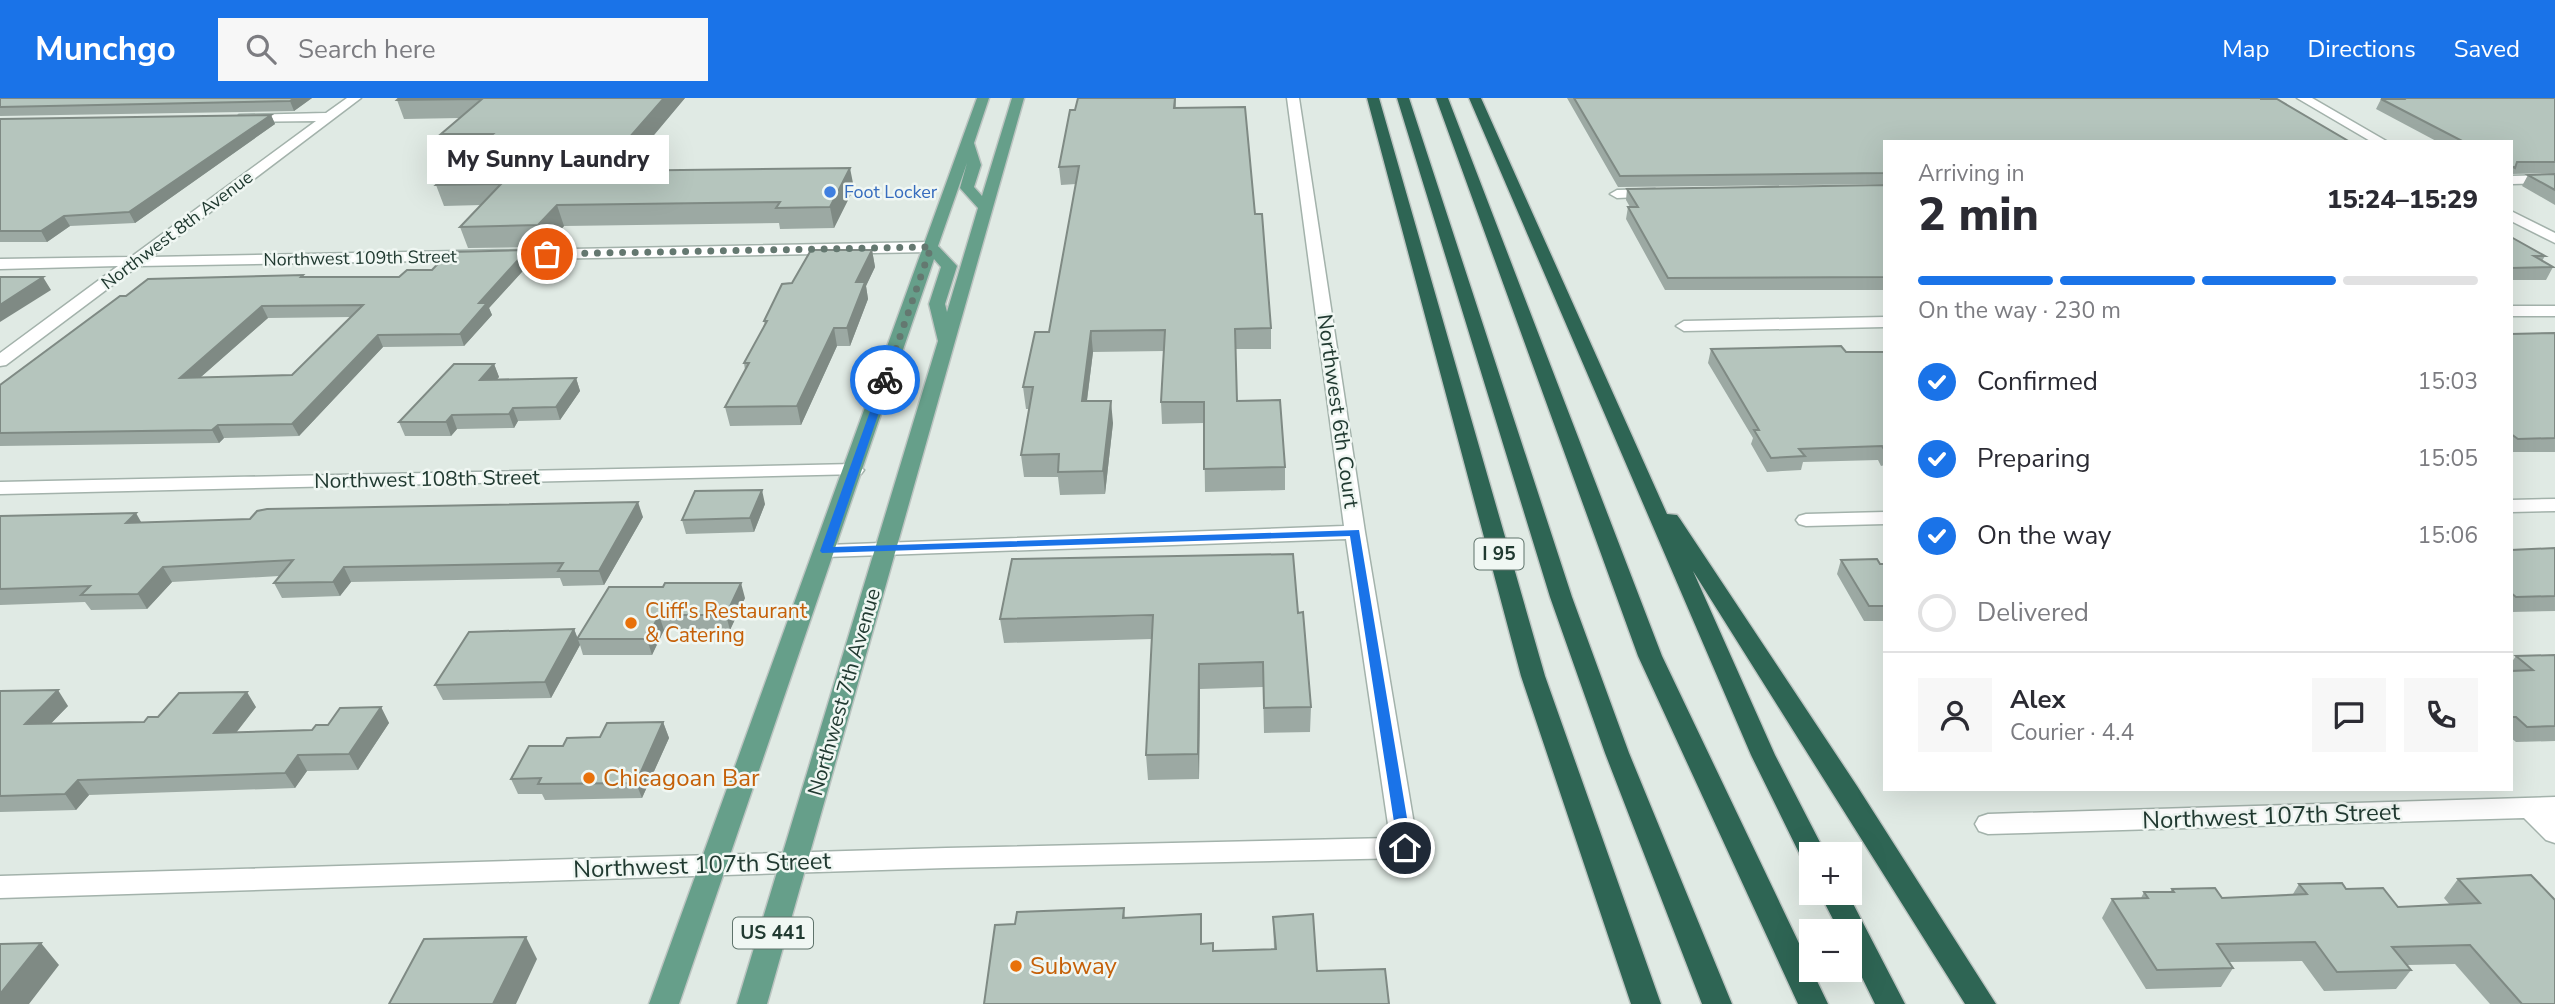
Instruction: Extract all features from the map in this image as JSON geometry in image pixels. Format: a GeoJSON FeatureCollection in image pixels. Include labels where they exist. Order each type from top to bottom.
{"type":"FeatureCollection","features":[{"type":"Feature","properties":{"kind":"highway","name":"I 95"},"geometry":{"type":"LineString","coordinates":[[1373,98],[1533,676],[1647,1004]]}},
{"type":"Feature","properties":{"kind":"highway"},"geometry":{"type":"LineString","coordinates":[[1403,98],[1520,471],[1578,645],[1646,830],[1717,1004]]}},
{"type":"Feature","properties":{"kind":"highway"},"geometry":{"type":"LineString","coordinates":[[1442,98],[1650,656],[1813,1004]]}},
{"type":"Feature","properties":{"kind":"highway"},"geometry":{"type":"LineString","coordinates":[[1475,98],[1763,755],[1807,842]]}},
{"type":"Feature","properties":{"kind":"highway"},"geometry":{"type":"LineString","coordinates":[[1634,464],[1982,1004]]}},
{"type":"Feature","properties":{"kind":"highway"},"geometry":{"type":"LineString","coordinates":[[1840,905],[1890,1004]]}},
{"type":"Feature","properties":{"kind":"main road"},"geometry":{"type":"LineString","coordinates":[[664,1004],[855,470],[983,98]]}},
{"type":"Feature","properties":{"kind":"main road","name":"Northwest 7th Avenue"},"geometry":{"type":"LineString","coordinates":[[752,1004],[1018,98]]}},
{"type":"Feature","properties":{"kind":"main road"},"geometry":{"type":"LineString","coordinates":[[969,139],[974,165],[967,188],[986,208]]}},
{"type":"Feature","properties":{"kind":"main road"},"geometry":{"type":"LineString","coordinates":[[931,247],[949,266],[937,304],[946,341]]}},
{"type":"Feature","properties":{"kind":"street","name":"Northwest 8th Avenue"},"geometry":{"type":"LineString","coordinates":[[0,361],[355,98]]}},
{"type":"Feature","properties":{"kind":"street","name":"Northwest 6th Court"},"geometry":{"type":"LineString","coordinates":[[1293,98],[1355,532],[1405,848]]}},
{"type":"Feature","properties":{"kind":"street"},"geometry":{"type":"LineString","coordinates":[[2304,98],[2378,140]]}},
{"type":"Feature","properties":{"kind":"street"},"geometry":{"type":"LineString","coordinates":[[233,118],[329,117]]}},
{"type":"Feature","properties":{"kind":"street"},"geometry":{"type":"LineString","coordinates":[[2513,180],[2555,179]]}},
{"type":"Feature","properties":{"kind":"street"},"geometry":{"type":"LineString","coordinates":[[1616,194],[1670,193]]}},
{"type":"Feature","properties":{"kind":"street"},"geometry":{"type":"LineString","coordinates":[[2513,216],[2555,239]]}},
{"type":"Feature","properties":{"kind":"street","name":"Northwest 109th Street"},"geometry":{"type":"LineString","coordinates":[[0,264],[931,247]]}},
{"type":"Feature","properties":{"kind":"street"},"geometry":{"type":"LineString","coordinates":[[2513,312],[2555,311]]}},
{"type":"Feature","properties":{"kind":"street"},"geometry":{"type":"LineString","coordinates":[[1684,326],[1883,322]]}},
{"type":"Feature","properties":{"kind":"street","name":"Northwest 108th Street"},"geometry":{"type":"LineString","coordinates":[[0,488],[855,470]]}},
{"type":"Feature","properties":{"kind":"street"},"geometry":{"type":"LineString","coordinates":[[2513,506],[2555,505]]}},
{"type":"Feature","properties":{"kind":"street"},"geometry":{"type":"LineString","coordinates":[[1806,520],[1883,518]]}},
{"type":"Feature","properties":{"kind":"street"},"geometry":{"type":"LineString","coordinates":[[826,551],[1355,532]]}},
{"type":"Feature","properties":{"kind":"street"},"geometry":{"type":"LineString","coordinates":[[2542,808],[2555,833]]}},
{"type":"Feature","properties":{"kind":"street","name":"Northwest 107th Street"},"geometry":{"type":"LineString","coordinates":[[1988,824],[2542,808]]}},
{"type":"Feature","properties":{"kind":"street","name":"Northwest 107th Street"},"geometry":{"type":"LineString","coordinates":[[0,887],[713,865],[1405,848]]}},
{"type":"Feature","properties":{"kind":"building"},"geometry":{"type":"Polygon","coordinates":[[[0,98],[295,98],[290,101],[0,107],[0,98]]]}},
{"type":"Feature","properties":{"kind":"building"},"geometry":{"type":"Polygon","coordinates":[[[399,98],[664,98],[600,171],[850,168],[830,207],[776,208],[780,202],[557,205],[538,225],[460,227],[501,184],[436,185],[493,134],[441,134],[482,99],[397,100],[399,98]]]}},
{"type":"Feature","properties":{"kind":"building"},"geometry":{"type":"Polygon","coordinates":[[[1078,98],[1175,98],[1174,108],[1245,107],[1255,214],[1262,214],[1271,328],[1235,329],[1237,401],[1280,400],[1285,467],[1204,469],[1204,402],[1161,402],[1165,330],[1091,331],[1082,401],[1111,401],[1103,471],[1058,472],[1059,454],[1021,455],[1033,387],[1023,387],[1035,332],[1049,332],[1079,166],[1059,167],[1070,110],[1075,110],[1078,98]]]}},
{"type":"Feature","properties":{"kind":"building"},"geometry":{"type":"Polygon","coordinates":[[[1574,98],[2261,98],[2277,99],[2347,140],[1883,140],[1883,173],[1620,176],[1574,98]]]}},
{"type":"Feature","properties":{"kind":"building"},"geometry":{"type":"Polygon","coordinates":[[[2555,98],[2555,162],[2517,162],[2515,168],[2513,140],[2460,140],[2381,99],[2555,98]]]}},
{"type":"Feature","properties":{"kind":"building"},"geometry":{"type":"Polygon","coordinates":[[[271,115],[129,212],[64,216],[41,231],[0,231],[0,119],[271,115]]]}},
{"type":"Feature","properties":{"kind":"building"},"geometry":{"type":"Polygon","coordinates":[[[2555,174],[2555,190],[2528,175],[2555,174]]]}},
{"type":"Feature","properties":{"kind":"building"},"geometry":{"type":"Polygon","coordinates":[[[1883,185],[1883,277],[1668,278],[1628,207],[1638,207],[1627,189],[1883,185]]]}},
{"type":"Feature","properties":{"kind":"building"},"geometry":{"type":"Polygon","coordinates":[[[2513,238],[2545,256],[2534,256],[2553,267],[2513,268],[2513,238]]]}},
{"type":"Feature","properties":{"kind":"building"},"geometry":{"type":"Polygon","coordinates":[[[527,250],[479,303],[487,303],[460,334],[378,335],[292,424],[218,425],[212,430],[0,433],[0,385],[120,296],[126,296],[148,279],[303,275],[301,277],[399,277],[407,270],[432,270],[449,252],[527,250]],[[363,305],[262,306],[180,378],[292,375],[363,305]]]}},
{"type":"Feature","properties":{"kind":"building"},"geometry":{"type":"Polygon","coordinates":[[[811,250],[872,250],[856,282],[865,282],[847,328],[834,328],[797,406],[725,407],[749,363],[744,363],[767,321],[764,321],[782,284],[792,283],[811,250]]]}},
{"type":"Feature","properties":{"kind":"building"},"geometry":{"type":"Polygon","coordinates":[[[0,277],[43,277],[0,305],[0,277]]]}},
{"type":"Feature","properties":{"kind":"building"},"geometry":{"type":"Polygon","coordinates":[[[2555,333],[2555,438],[2518,439],[2513,435],[2513,334],[2555,333]]]}},
{"type":"Feature","properties":{"kind":"building"},"geometry":{"type":"Polygon","coordinates":[[[1841,346],[1846,352],[1883,352],[1883,448],[1799,449],[1805,456],[1771,458],[1754,430],[1759,430],[1711,349],[1841,346]]]}},
{"type":"Feature","properties":{"kind":"building"},"geometry":{"type":"Polygon","coordinates":[[[454,364],[494,364],[480,380],[576,378],[556,407],[513,408],[509,414],[452,415],[446,422],[399,422],[454,364]]]}},
{"type":"Feature","properties":{"kind":"building"},"geometry":{"type":"Polygon","coordinates":[[[762,490],[750,518],[682,520],[695,491],[762,490]]]}},
{"type":"Feature","properties":{"kind":"building"},"geometry":{"type":"Polygon","coordinates":[[[638,502],[599,571],[558,571],[563,563],[344,567],[333,582],[274,583],[293,560],[163,567],[138,594],[81,595],[90,586],[0,589],[0,516],[136,513],[126,523],[250,519],[257,511],[267,509],[638,502]]]}},
{"type":"Feature","properties":{"kind":"building"},"geometry":{"type":"Polygon","coordinates":[[[2555,548],[2555,596],[2516,597],[2513,595],[2513,550],[2555,548]]]}},
{"type":"Feature","properties":{"kind":"building"},"geometry":{"type":"Polygon","coordinates":[[[1293,554],[1298,613],[1303,612],[1311,707],[1264,708],[1263,662],[1199,664],[1198,754],[1146,755],[1153,615],[1000,619],[1012,559],[1293,554]]]}},
{"type":"Feature","properties":{"kind":"building"},"geometry":{"type":"Polygon","coordinates":[[[1877,559],[1883,564],[1883,606],[1869,606],[1841,560],[1877,559]]]}},
{"type":"Feature","properties":{"kind":"building"},"geometry":{"type":"Polygon","coordinates":[[[665,583],[741,583],[726,615],[659,615],[647,639],[577,639],[609,587],[663,587],[665,583]]]}},
{"type":"Feature","properties":{"kind":"building"},"geometry":{"type":"Polygon","coordinates":[[[574,629],[545,682],[435,685],[469,632],[574,629]]]}},
{"type":"Feature","properties":{"kind":"building"},"geometry":{"type":"Polygon","coordinates":[[[2555,655],[2555,726],[2527,727],[2513,717],[2513,671],[2533,670],[2516,656],[2555,655]]]}},
{"type":"Feature","properties":{"kind":"building"},"geometry":{"type":"Polygon","coordinates":[[[58,690],[25,724],[144,722],[148,717],[158,717],[179,693],[247,692],[214,733],[312,730],[316,725],[328,725],[340,708],[381,707],[349,754],[298,755],[285,773],[78,780],[65,794],[0,796],[0,691],[58,690]]]}},
{"type":"Feature","properties":{"kind":"building"},"geometry":{"type":"Polygon","coordinates":[[[663,722],[636,783],[538,784],[541,778],[511,779],[529,746],[563,746],[567,738],[600,737],[607,723],[663,722]]]}},
{"type":"Feature","properties":{"kind":"building"},"geometry":{"type":"Polygon","coordinates":[[[2531,875],[2555,900],[2555,1004],[2522,1004],[2470,945],[2392,947],[2411,970],[2337,972],[2315,942],[2217,944],[2233,968],[2157,970],[2112,899],[2148,898],[2144,892],[2174,892],[2172,889],[2215,888],[2222,898],[2307,894],[2299,884],[2342,883],[2346,889],[2383,888],[2398,907],[2480,903],[2458,879],[2531,875]]]}},
{"type":"Feature","properties":{"kind":"building"},"geometry":{"type":"Polygon","coordinates":[[[1124,908],[1123,918],[1201,914],[1201,944],[1213,943],[1213,951],[1276,949],[1273,917],[1313,914],[1317,971],[1385,969],[1389,1004],[984,1004],[995,925],[1015,924],[1017,912],[1124,908]]]}},
{"type":"Feature","properties":{"kind":"building"},"geometry":{"type":"Polygon","coordinates":[[[526,937],[493,1004],[389,1004],[424,939],[526,937]]]}},
{"type":"Feature","properties":{"kind":"building"},"geometry":{"type":"Polygon","coordinates":[[[41,943],[0,994],[0,944],[41,943]]]}},
{"type":"Feature","properties":{"kind":"way so far"},"geometry":{"type":"LineString","coordinates":[[547,254],[931,247],[885,380]]}},
{"type":"Feature","properties":{"kind":"place","name":"Foot Locker"},"geometry":{"type":"Point","coordinates":[830,192]}},
{"type":"Feature","properties":{"kind":"place","name":"My Sunny Laundry"},"geometry":{"type":"Point","coordinates":[547,254]}},
{"type":"Feature","properties":{"kind":"place","name":"Cliff's Restaurant & Catering"},"geometry":{"type":"Point","coordinates":[631,623]}},
{"type":"Feature","properties":{"kind":"place","name":"Chicagoan Bar"},"geometry":{"type":"Point","coordinates":[589,778]}},
{"type":"Feature","properties":{"kind":"place","name":"Subway"},"geometry":{"type":"Point","coordinates":[1016,966]}},
{"type":"Feature","properties":{"kind":"route"},"geometry":{"type":"LineString","coordinates":[[885,380],[826,551],[1355,532],[1405,848]]}}]}
